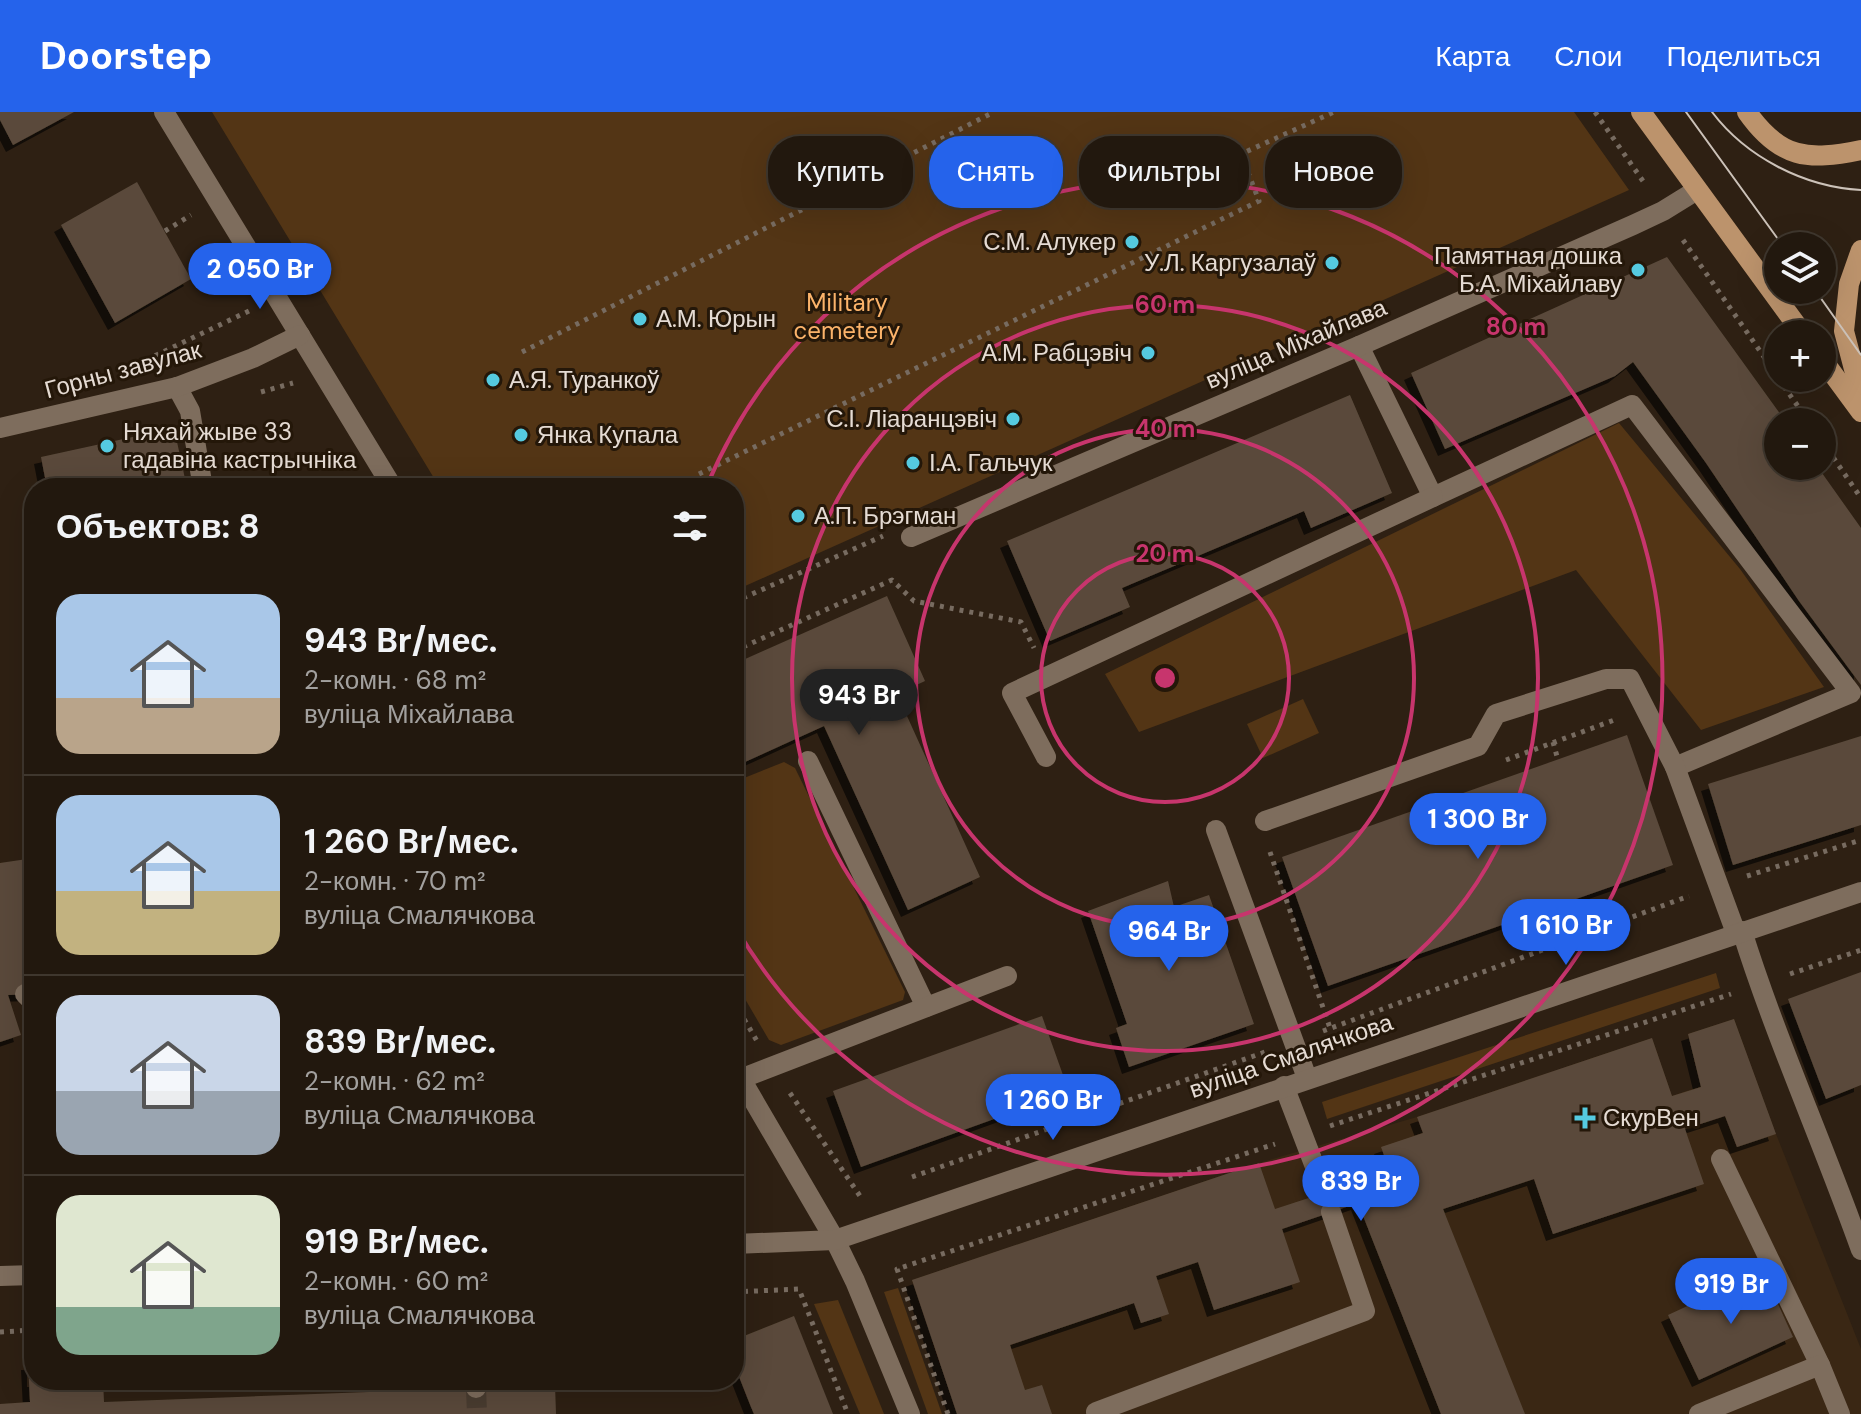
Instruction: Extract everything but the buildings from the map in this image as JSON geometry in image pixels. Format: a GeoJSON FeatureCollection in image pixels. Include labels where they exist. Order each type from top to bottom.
{"type":"FeatureCollection","features":[{"type":"Feature","properties":{"kind":"main road"},"geometry":{"type":"LineString","coordinates":[[1641,112],[1793,320]]}},
{"type":"Feature","properties":{"kind":"main road"},"geometry":{"type":"LineString","coordinates":[[1747,112],[1756,125],[1786,150],[1821,158],[1861,150]]}},
{"type":"Feature","properties":{"kind":"main road"},"geometry":{"type":"LineString","coordinates":[[1861,250],[1849,284],[1844,331],[1861,396]]}},
{"type":"Feature","properties":{"kind":"main road"},"geometry":{"type":"LineString","coordinates":[[1836,378],[1861,412]]}},
{"type":"Feature","properties":{"kind":"street"},"geometry":{"type":"LineString","coordinates":[[164,112],[387,478]]}},
{"type":"Feature","properties":{"kind":"street","name":"вуліца Міхайлава"},"geometry":{"type":"LineString","coordinates":[[911,537],[1359,346],[1643,220],[1697,190]]}},
{"type":"Feature","properties":{"kind":"street","name":"Горны завулак"},"geometry":{"type":"LineString","coordinates":[[0,428],[177,387],[253,358],[300,335]]}},
{"type":"Feature","properties":{"kind":"street"},"geometry":{"type":"LineString","coordinates":[[1359,346],[1433,497]]}},
{"type":"Feature","properties":{"kind":"street"},"geometry":{"type":"LineString","coordinates":[[177,387],[190,411],[201,478]]}},
{"type":"Feature","properties":{"kind":"street"},"geometry":{"type":"LineString","coordinates":[[1046,757],[1012,693],[1632,405],[1851,693],[1675,767]]}},
{"type":"Feature","properties":{"kind":"street"},"geometry":{"type":"LineString","coordinates":[[1265,821],[1478,746],[1496,714],[1606,679],[1630,679],[1675,767],[1717,885],[1739,932],[1827,1155],[1861,1250]]}},
{"type":"Feature","properties":{"kind":"street"},"geometry":{"type":"LineString","coordinates":[[808,761],[926,1007]]}},
{"type":"Feature","properties":{"kind":"street"},"geometry":{"type":"LineString","coordinates":[[1216,830],[1307,1078]]}},
{"type":"Feature","properties":{"kind":"street","name":"вуліца Смалячкова"},"geometry":{"type":"LineString","coordinates":[[744,1244],[835,1240],[1861,892]]}},
{"type":"Feature","properties":{"kind":"street"},"geometry":{"type":"LineString","coordinates":[[744,1072],[772,1067],[1007,976]]}},
{"type":"Feature","properties":{"kind":"street"},"geometry":{"type":"LineString","coordinates":[[744,1085],[835,1240],[910,1414]]}},
{"type":"Feature","properties":{"kind":"street"},"geometry":{"type":"LineString","coordinates":[[1096,1412],[1365,1311],[1305,1134],[1284,1086]]}},
{"type":"Feature","properties":{"kind":"street"},"geometry":{"type":"LineString","coordinates":[[1721,1159],[1820,1365],[1840,1414]]}},
{"type":"Feature","properties":{"kind":"street"},"geometry":{"type":"LineString","coordinates":[[0,1276],[24,1275]]}},
{"type":"Feature","properties":{"kind":"street"},"geometry":{"type":"LineString","coordinates":[[1699,1414],[1820,1365]]}},
{"type":"Feature","properties":{"kind":"path"},"geometry":{"type":"LineString","coordinates":[[522,352],[994,112]]}},
{"type":"Feature","properties":{"kind":"path"},"geometry":{"type":"LineString","coordinates":[[699,474],[1259,201],[1241,154],[1334,112]]}},
{"type":"Feature","properties":{"kind":"path"},"geometry":{"type":"LineString","coordinates":[[1595,112],[1648,189]]}},
{"type":"Feature","properties":{"kind":"path"},"geometry":{"type":"LineString","coordinates":[[165,231],[194,213]]}},
{"type":"Feature","properties":{"kind":"path"},"geometry":{"type":"LineString","coordinates":[[1683,240],[1764,358]]}},
{"type":"Feature","properties":{"kind":"path"},"geometry":{"type":"LineString","coordinates":[[142,362],[252,310]]}},
{"type":"Feature","properties":{"kind":"path"},"geometry":{"type":"LineString","coordinates":[[1836,461],[1861,498]]}},
{"type":"Feature","properties":{"kind":"path"},"geometry":{"type":"LineString","coordinates":[[744,647],[892,580],[914,601],[1021,622],[1048,675]]}},
{"type":"Feature","properties":{"kind":"path"},"geometry":{"type":"LineString","coordinates":[[1495,764],[1620,717]]}},
{"type":"Feature","properties":{"kind":"path"},"geometry":{"type":"LineString","coordinates":[[1553,742],[1558,760]]}},
{"type":"Feature","properties":{"kind":"path"},"geometry":{"type":"LineString","coordinates":[[905,1180],[1717,885],[1861,840]]}},
{"type":"Feature","properties":{"kind":"path"},"geometry":{"type":"LineString","coordinates":[[1268,848],[1330,1028]]}},
{"type":"Feature","properties":{"kind":"path"},"geometry":{"type":"LineString","coordinates":[[948,1414],[897,1269],[1861,950]]}},
{"type":"Feature","properties":{"kind":"path"},"geometry":{"type":"LineString","coordinates":[[744,1019],[772,1067],[860,1196],[875,1190]]}},
{"type":"Feature","properties":{"kind":"path"},"geometry":{"type":"LineString","coordinates":[[744,1292],[799,1289],[848,1414]]}},
{"type":"Feature","properties":{"kind":"path"},"geometry":{"type":"LineString","coordinates":[[0,1332],[24,1331]]}},
{"type":"Feature","properties":{"kind":"shaded area"},"geometry":{"type":"Polygon","coordinates":[[[1734,1019],[1861,1349],[1861,1414],[957,1414],[912,1280],[1259,1163],[1417,1117],[1652,1038],[1672,1096],[1701,1086],[1688,1034],[1734,1019]]]}},
{"type":"Feature","properties":{"kind":"green space","name":"Military cemetery"},"geometry":{"type":"Polygon","coordinates":[[[212,112],[1574,112],[1629,190],[744,587],[744,478],[434,478],[212,112]]]}},
{"type":"Feature","properties":{"kind":"green space"},"geometry":{"type":"Polygon","coordinates":[[[1619,423],[1740,569],[1824,687],[1701,730],[1576,570],[1139,732],[1105,674],[1619,423]]]}},
{"type":"Feature","properties":{"kind":"green space"},"geometry":{"type":"Polygon","coordinates":[[[1303,699],[1319,733],[1263,758],[1247,724],[1303,699]]]}},
{"type":"Feature","properties":{"kind":"green space"},"geometry":{"type":"Polygon","coordinates":[[[784,762],[795,768],[905,992],[903,1000],[781,1045],[769,1040],[744,997],[744,778],[784,762]]]}},
{"type":"Feature","properties":{"kind":"green space"},"geometry":{"type":"Polygon","coordinates":[[[1716,973],[1720,988],[1327,1119],[1322,1102],[1716,973]]]}},
{"type":"Feature","properties":{"kind":"green space"},"geometry":{"type":"Polygon","coordinates":[[[898,1288],[942,1414],[928,1414],[884,1292],[898,1288]]]}},
{"type":"Feature","properties":{"kind":"green space"},"geometry":{"type":"Polygon","coordinates":[[[838,1300],[884,1414],[860,1414],[814,1304],[838,1300]]]}},
{"type":"Feature","properties":{"kind":"tunnel"},"geometry":{"type":"LineString","coordinates":[[476,1390],[477,1414]]}},
{"type":"Feature","properties":{"kind":"tram line"},"geometry":{"type":"LineString","coordinates":[[1686,112],[1773,232]]}},
{"type":"Feature","properties":{"kind":"tram line"},"geometry":{"type":"LineString","coordinates":[[1712,112],[1742,143],[1778,167],[1818,183],[1861,190]]}},
{"type":"Feature","properties":{"kind":"tram line"},"geometry":{"type":"LineString","coordinates":[[1825,304],[1861,355]]}},
{"type":"Feature","properties":{"kind":"place","name":"С.М. Алукер"},"geometry":{"type":"Point","coordinates":[1132,242]}},
{"type":"Feature","properties":{"kind":"place","name":"У.Л. Каргузалаў"},"geometry":{"type":"Point","coordinates":[1332,263]}},
{"type":"Feature","properties":{"kind":"place","name":"Памятная дошка Б.А. Міхайлаву"},"geometry":{"type":"Point","coordinates":[1638,270]}},
{"type":"Feature","properties":{"kind":"place","name":"А.М. Юрын"},"geometry":{"type":"Point","coordinates":[640,319]}},
{"type":"Feature","properties":{"kind":"place","name":"А.М. Рабцэвіч"},"geometry":{"type":"Point","coordinates":[1148,353]}},
{"type":"Feature","properties":{"kind":"place","name":"А.Я. Туранкоў"},"geometry":{"type":"Point","coordinates":[493,380]}},
{"type":"Feature","properties":{"kind":"place","name":"С.І. Ліаранцэвіч"},"geometry":{"type":"Point","coordinates":[1013,419]}},
{"type":"Feature","properties":{"kind":"place","name":"Янка Купала"},"geometry":{"type":"Point","coordinates":[521,435]}},
{"type":"Feature","properties":{"kind":"place","name":"Няхай жыве 33 гадавіна кастрычніка"},"geometry":{"type":"Point","coordinates":[107,446]}},
{"type":"Feature","properties":{"kind":"place","name":"І.А. Гальчук"},"geometry":{"type":"Point","coordinates":[913,463]}},
{"type":"Feature","properties":{"kind":"place","name":"А.П. Брэгман"},"geometry":{"type":"Point","coordinates":[798,516]}},
{"type":"Feature","properties":{"kind":"place","name":"СкурВен"},"geometry":{"type":"Point","coordinates":[1585,1118]}}]}
